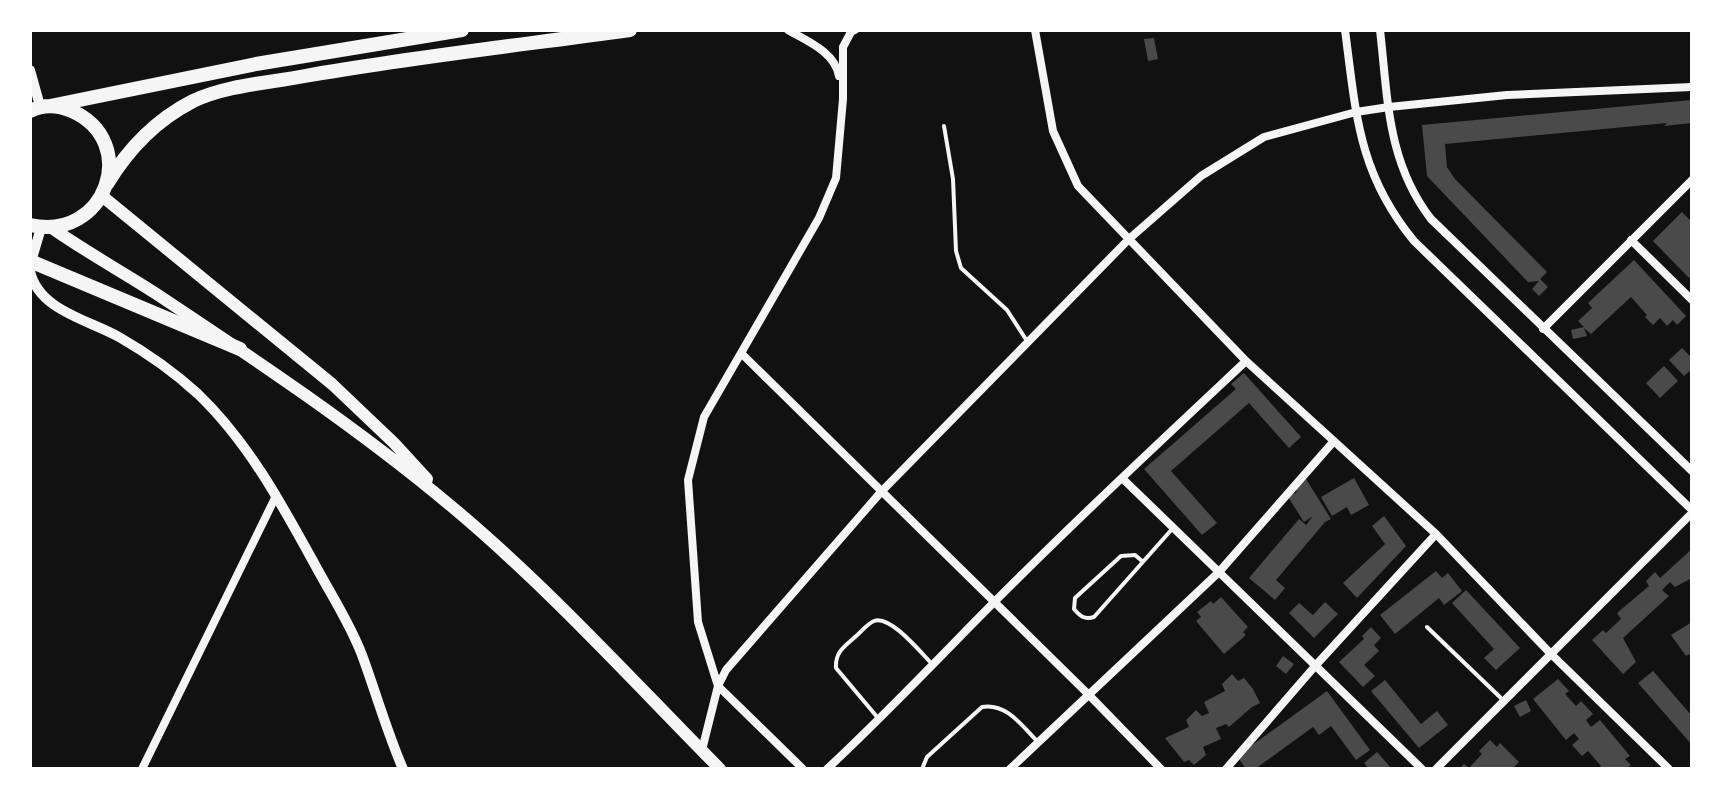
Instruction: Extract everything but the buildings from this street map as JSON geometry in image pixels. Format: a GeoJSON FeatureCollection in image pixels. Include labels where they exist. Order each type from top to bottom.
{"type":"FeatureCollection","features":[{"type":"Feature","properties":{"kind":"highway"},"geometry":{"type":"LineString","coordinates":[[40,107],[256,64],[462,30]]}},
{"type":"Feature","properties":{"kind":"highway"},"geometry":{"type":"LineString","coordinates":[[41,227],[76,221],[86,215],[124,156],[170,114],[196,100],[224,91],[357,67],[630,30]]}},
{"type":"Feature","properties":{"kind":"highway"},"geometry":{"type":"LineString","coordinates":[[40,107],[66,108],[93,125],[108,152],[109,169],[104,190]]}},
{"type":"Feature","properties":{"kind":"highway"},"geometry":{"type":"LineString","coordinates":[[30,264],[240,349]]}},
{"type":"Feature","properties":{"kind":"main road"},"geometry":{"type":"LineString","coordinates":[[104,190],[332,384],[394,443],[451,505],[548,594],[720,769]]}},
{"type":"Feature","properties":{"kind":"main road"},"geometry":{"type":"LineString","coordinates":[[41,227],[145,287],[240,349],[451,505]]}},
{"type":"Feature","properties":{"kind":"street"},"geometry":{"type":"LineString","coordinates":[[788,30],[823,50],[838,68],[843,99]]}},
{"type":"Feature","properties":{"kind":"street"},"geometry":{"type":"LineString","coordinates":[[1035,30],[1053,131],[1078,186],[1246,361],[1436,534],[1550,653],[1667,768]]}},
{"type":"Feature","properties":{"kind":"street"},"geometry":{"type":"LineString","coordinates":[[1345,30],[1356,112],[1369,168],[1388,207],[1407,233],[1692,511],[1436,769]]}},
{"type":"Feature","properties":{"kind":"street"},"geometry":{"type":"LineString","coordinates":[[1380,30],[1397,157],[1420,205],[1543,329],[1692,471]]}},
{"type":"Feature","properties":{"kind":"street"},"geometry":{"type":"LineString","coordinates":[[803,769],[718,686],[698,622],[688,480],[704,417],[819,218],[836,178],[843,99],[843,47],[851,31]]}},
{"type":"Feature","properties":{"kind":"street"},"geometry":{"type":"LineString","coordinates":[[31,74],[40,107]]}},
{"type":"Feature","properties":{"kind":"street"},"geometry":{"type":"LineString","coordinates":[[702,750],[718,686],[726,670],[749,641],[881,492],[1027,341],[1129,239],[1201,176],[1264,137],[1356,112],[1507,95],[1692,87]]}},
{"type":"Feature","properties":{"kind":"street"},"geometry":{"type":"LineString","coordinates":[[1543,329],[1692,180]]}},
{"type":"Feature","properties":{"kind":"street"},"geometry":{"type":"LineString","coordinates":[[41,227],[30,264],[38,289],[52,303],[131,345],[176,375],[238,438],[276,496],[361,652],[388,735],[403,769]]}},
{"type":"Feature","properties":{"kind":"street"},"geometry":{"type":"LineString","coordinates":[[1631,240],[1692,300]]}},
{"type":"Feature","properties":{"kind":"street"},"geometry":{"type":"LineString","coordinates":[[741,353],[1161,769]]}},
{"type":"Feature","properties":{"kind":"street"},"geometry":{"type":"LineString","coordinates":[[827,769],[1122,478],[1246,361]]}},
{"type":"Feature","properties":{"kind":"street"},"geometry":{"type":"LineString","coordinates":[[1010,769],[1219,572],[1334,441]]}},
{"type":"Feature","properties":{"kind":"street"},"geometry":{"type":"LineString","coordinates":[[1122,478],[1422,769]]}},
{"type":"Feature","properties":{"kind":"street"},"geometry":{"type":"LineString","coordinates":[[142,769],[276,496]]}},
{"type":"Feature","properties":{"kind":"street"},"geometry":{"type":"LineString","coordinates":[[1226,769],[1436,534]]}},
{"type":"Feature","properties":{"kind":"lane"},"geometry":{"type":"LineString","coordinates":[[944,126],[953,179],[956,251],[961,268],[1007,310],[1027,341]]}},
{"type":"Feature","properties":{"kind":"lane"},"geometry":{"type":"LineString","coordinates":[[1142,561],[1135,555],[1121,556],[1075,598],[1074,609],[1087,619],[1094,617],[1173,528]]}},
{"type":"Feature","properties":{"kind":"lane"},"geometry":{"type":"LineString","coordinates":[[880,720],[836,668],[835,659],[840,650],[874,621],[883,619],[892,624],[933,665]]}},
{"type":"Feature","properties":{"kind":"lane"},"geometry":{"type":"LineString","coordinates":[[1427,627],[1504,702]]}},
{"type":"Feature","properties":{"kind":"lane"},"geometry":{"type":"LineString","coordinates":[[922,769],[927,757],[982,707],[993,705],[1007,711],[1038,743]]}}]}
